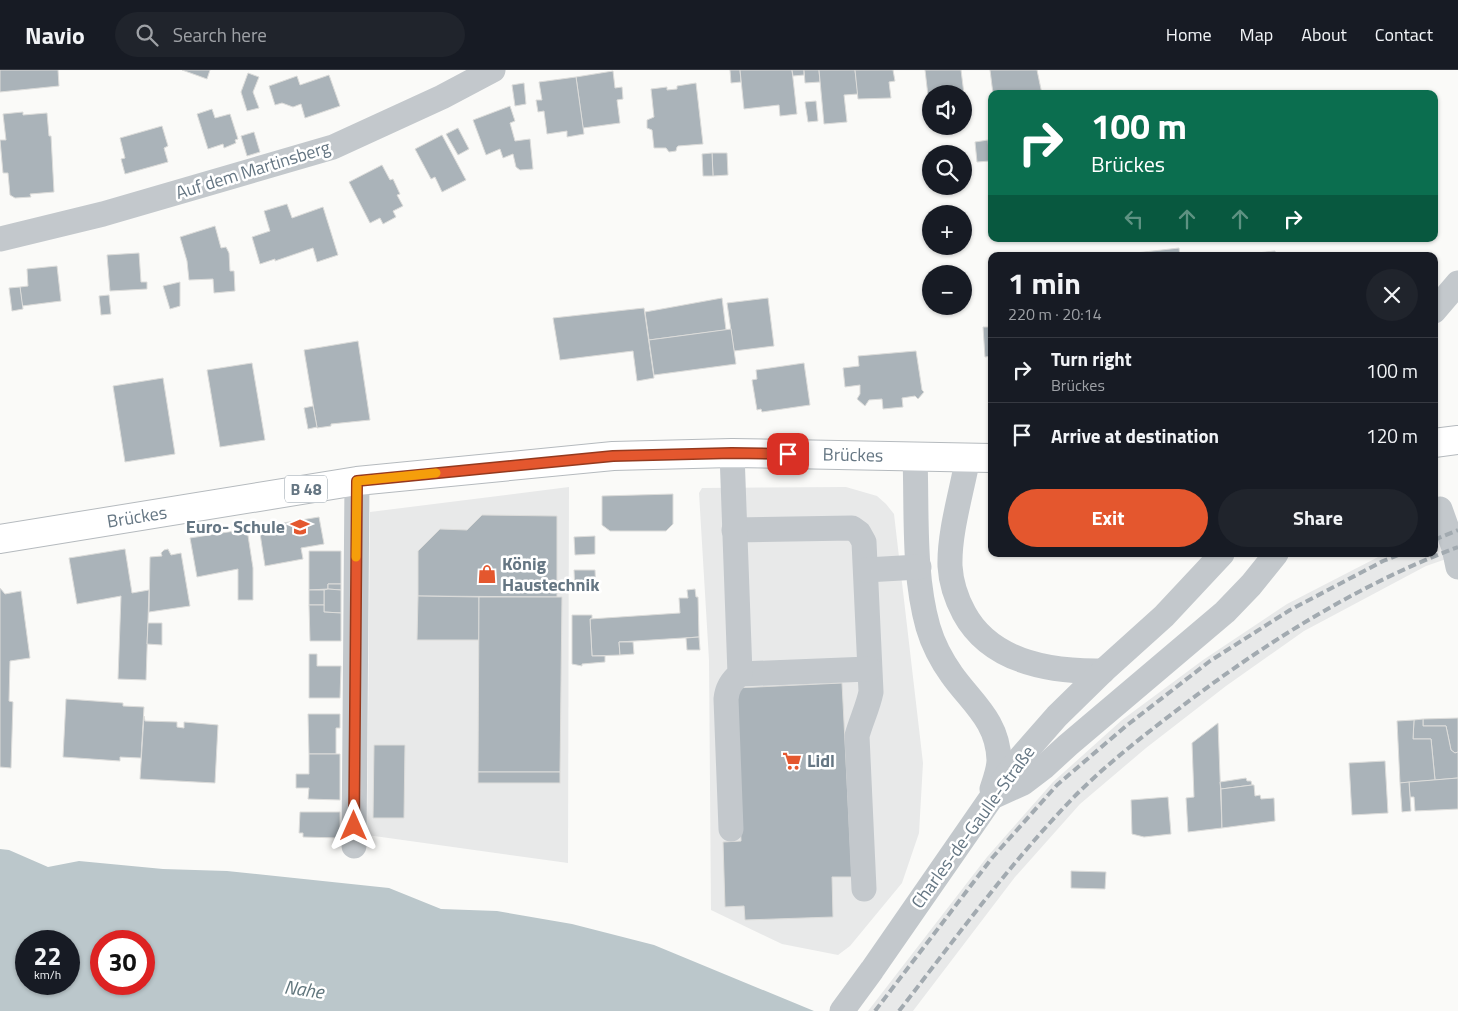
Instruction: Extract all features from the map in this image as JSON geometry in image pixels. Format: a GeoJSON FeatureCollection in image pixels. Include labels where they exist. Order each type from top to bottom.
{"type":"FeatureCollection","features":[{"type":"Feature","properties":{"kind":"main road"},"geometry":{"type":"LineString","coordinates":[[1438,442],[1458,440]]}},
{"type":"Feature","properties":{"kind":"main road","name":"Brückes"},"geometry":{"type":"LineString","coordinates":[[0,539],[357,481],[613,456],[732,453],[980,458]]}},
{"type":"Feature","properties":{"kind":"street","name":"Auf dem Martinsberg"},"geometry":{"type":"LineString","coordinates":[[0,239],[103,214],[333,147],[442,97],[493,70]]}},
{"type":"Feature","properties":{"kind":"street"},"geometry":{"type":"LineString","coordinates":[[1438,306],[1458,284]]}},
{"type":"Feature","properties":{"kind":"street"},"geometry":{"type":"LineString","coordinates":[[731,830],[726,699],[727,689],[740,674],[732,453]]}},
{"type":"Feature","properties":{"kind":"street"},"geometry":{"type":"LineString","coordinates":[[916,457],[919,567],[924,612],[936,647],[953,676],[984,713],[992,729],[998,746],[999,762],[990,798]]}},
{"type":"Feature","properties":{"kind":"street"},"geometry":{"type":"LineString","coordinates":[[980,458],[951,546],[950,566],[952,585],[967,619],[988,642],[1016,659],[1076,671],[1103,670]]}},
{"type":"Feature","properties":{"kind":"street"},"geometry":{"type":"LineString","coordinates":[[354,846],[357,481]]}},
{"type":"Feature","properties":{"kind":"street"},"geometry":{"type":"LineString","coordinates":[[1444,507],[1458,567]]}},
{"type":"Feature","properties":{"kind":"street"},"geometry":{"type":"LineString","coordinates":[[734,530],[852,528],[859,533],[864,542],[871,692],[857,736],[864,889]]}},
{"type":"Feature","properties":{"kind":"street","name":"Charles-de-Gaulle-Straße"},"geometry":{"type":"LineString","coordinates":[[843,1009],[990,798],[1026,750],[1103,670],[1164,616],[1219,557]]}},
{"type":"Feature","properties":{"kind":"street"},"geometry":{"type":"LineString","coordinates":[[990,798],[1023,783],[1044,767],[1225,612],[1252,585],[1274,557]]}},
{"type":"Feature","properties":{"kind":"street"},"geometry":{"type":"LineString","coordinates":[[866,570],[919,567]]}},
{"type":"Feature","properties":{"kind":"street"},"geometry":{"type":"LineString","coordinates":[[740,674],[870,669]]}},
{"type":"Feature","properties":{"kind":"shaded area"},"geometry":{"type":"Polygon","coordinates":[[[569,487],[568,863],[367,835],[370,512],[569,487]]]}},
{"type":"Feature","properties":{"kind":"shaded area"},"geometry":{"type":"Polygon","coordinates":[[[846,487],[877,496],[894,514],[923,763],[919,833],[902,883],[850,946],[838,955],[782,944],[711,910],[709,660],[699,493],[702,488],[846,487]]]}},
{"type":"Feature","properties":{"kind":"shaded area"},"geometry":{"type":"Polygon","coordinates":[[[1458,524],[1458,555],[1426,566],[1304,631],[1226,686],[1146,748],[1080,804],[1015,877],[913,1011],[868,1011],[987,857],[1053,782],[1122,720],[1203,660],[1287,604],[1378,557],[1438,557],[1438,531],[1458,524]]]}},
{"type":"Feature","properties":{"kind":"water","name":"Nahe"},"geometry":{"type":"Polygon","coordinates":[[[0,849],[9,850],[48,867],[79,861],[163,869],[227,871],[389,888],[441,909],[497,911],[572,924],[654,945],[814,1011],[0,1011],[0,849]]]}},
{"type":"Feature","properties":{"kind":"building"},"geometry":{"type":"Polygon","coordinates":[[[0,70],[58,70],[59,86],[0,92],[0,70]]]}},
{"type":"Feature","properties":{"kind":"building"},"geometry":{"type":"Polygon","coordinates":[[[182,70],[210,70],[207,79],[182,70]]]}},
{"type":"Feature","properties":{"kind":"building"},"geometry":{"type":"Polygon","coordinates":[[[730,70],[740,70],[741,82],[731,83],[730,70]]]}},
{"type":"Feature","properties":{"kind":"building"},"geometry":{"type":"Polygon","coordinates":[[[740,70],[792,70],[797,114],[780,116],[779,105],[744,109],[740,70]]]}},
{"type":"Feature","properties":{"kind":"building"},"geometry":{"type":"Polygon","coordinates":[[[792,70],[804,70],[804,75],[793,76],[792,70]]]}},
{"type":"Feature","properties":{"kind":"building"},"geometry":{"type":"Polygon","coordinates":[[[804,70],[819,70],[820,82],[805,83],[804,70]]]}},
{"type":"Feature","properties":{"kind":"building"},"geometry":{"type":"Polygon","coordinates":[[[819,70],[855,70],[858,94],[844,95],[847,122],[824,124],[819,70]]]}},
{"type":"Feature","properties":{"kind":"building"},"geometry":{"type":"Polygon","coordinates":[[[855,70],[893,70],[895,81],[889,82],[891,98],[858,99],[855,70]]]}},
{"type":"Feature","properties":{"kind":"building"},"geometry":{"type":"Polygon","coordinates":[[[925,70],[961,70],[963,85],[927,85],[925,70]]]}},
{"type":"Feature","properties":{"kind":"building"},"geometry":{"type":"Polygon","coordinates":[[[990,70],[1037,70],[1041,90],[992,90],[990,70]]]}},
{"type":"Feature","properties":{"kind":"building"},"geometry":{"type":"Polygon","coordinates":[[[613,71],[615,88],[622,87],[623,99],[617,100],[620,123],[583,128],[576,77],[613,71]]]}},
{"type":"Feature","properties":{"kind":"building"},"geometry":{"type":"Polygon","coordinates":[[[248,73],[259,77],[253,92],[259,108],[247,111],[241,92],[248,73]]]}},
{"type":"Feature","properties":{"kind":"building"},"geometry":{"type":"Polygon","coordinates":[[[329,75],[340,106],[305,118],[301,104],[293,107],[282,103],[275,105],[269,86],[297,76],[300,85],[329,75]]]}},
{"type":"Feature","properties":{"kind":"building"},"geometry":{"type":"Polygon","coordinates":[[[576,77],[584,134],[567,137],[567,131],[547,134],[544,111],[538,112],[536,100],[542,100],[539,82],[576,77]]]}},
{"type":"Feature","properties":{"kind":"building"},"geometry":{"type":"Polygon","coordinates":[[[524,83],[526,104],[515,106],[512,85],[524,83]]]}},
{"type":"Feature","properties":{"kind":"building"},"geometry":{"type":"Polygon","coordinates":[[[696,83],[703,144],[678,146],[676,151],[669,152],[666,148],[654,148],[652,130],[647,128],[647,120],[654,117],[651,89],[667,87],[667,90],[677,89],[677,86],[696,83]]]}},
{"type":"Feature","properties":{"kind":"building"},"geometry":{"type":"Polygon","coordinates":[[[816,101],[818,121],[808,122],[805,102],[816,101]]]}},
{"type":"Feature","properties":{"kind":"building"},"geometry":{"type":"Polygon","coordinates":[[[510,106],[515,121],[510,123],[515,141],[530,139],[533,169],[520,170],[516,167],[513,154],[503,158],[500,149],[486,155],[473,120],[510,106]]]}},
{"type":"Feature","properties":{"kind":"building"},"geometry":{"type":"Polygon","coordinates":[[[212,109],[215,118],[230,114],[238,139],[235,140],[236,143],[224,148],[223,144],[208,149],[197,114],[212,109]]]}},
{"type":"Feature","properties":{"kind":"building"},"geometry":{"type":"Polygon","coordinates":[[[23,112],[23,115],[47,113],[49,136],[51,136],[54,192],[30,194],[31,197],[15,198],[10,195],[8,173],[3,173],[0,140],[6,140],[3,114],[23,112]]]}},
{"type":"Feature","properties":{"kind":"building"},"geometry":{"type":"Polygon","coordinates":[[[162,126],[168,146],[164,148],[168,162],[125,174],[121,159],[125,158],[120,138],[162,126]]]}},
{"type":"Feature","properties":{"kind":"building"},"geometry":{"type":"Polygon","coordinates":[[[458,128],[469,149],[458,155],[446,134],[458,128]]]}},
{"type":"Feature","properties":{"kind":"building"},"geometry":{"type":"Polygon","coordinates":[[[254,132],[260,152],[247,156],[241,136],[254,132]]]}},
{"type":"Feature","properties":{"kind":"building"},"geometry":{"type":"Polygon","coordinates":[[[442,135],[466,180],[442,192],[435,177],[431,179],[415,149],[442,135]]]}},
{"type":"Feature","properties":{"kind":"building"},"geometry":{"type":"Polygon","coordinates":[[[988,140],[988,161],[977,162],[975,142],[988,140]]]}},
{"type":"Feature","properties":{"kind":"building"},"geometry":{"type":"Polygon","coordinates":[[[712,153],[727,153],[728,175],[713,176],[712,153]]]}},
{"type":"Feature","properties":{"kind":"building"},"geometry":{"type":"Polygon","coordinates":[[[712,153],[713,176],[703,176],[702,154],[712,153]]]}},
{"type":"Feature","properties":{"kind":"building"},"geometry":{"type":"Polygon","coordinates":[[[382,165],[390,180],[393,179],[400,194],[397,195],[403,206],[393,211],[396,217],[383,224],[380,218],[370,223],[349,182],[382,165]]]}},
{"type":"Feature","properties":{"kind":"building"},"geometry":{"type":"Polygon","coordinates":[[[287,204],[292,218],[323,207],[338,255],[317,262],[313,248],[260,264],[252,237],[270,231],[264,211],[287,204]]]}},
{"type":"Feature","properties":{"kind":"building"},"geometry":{"type":"Polygon","coordinates":[[[215,226],[221,248],[226,247],[229,253],[230,271],[234,271],[235,291],[214,293],[213,279],[189,280],[187,261],[180,237],[215,226]]]}},
{"type":"Feature","properties":{"kind":"building"},"geometry":{"type":"Polygon","coordinates":[[[1179,248],[1180,252],[1144,252],[1179,248]]]}},
{"type":"Feature","properties":{"kind":"building"},"geometry":{"type":"Polygon","coordinates":[[[139,253],[141,282],[147,282],[147,289],[110,291],[107,255],[139,253]]]}},
{"type":"Feature","properties":{"kind":"building"},"geometry":{"type":"Polygon","coordinates":[[[57,266],[61,301],[22,306],[20,287],[28,286],[27,269],[57,266]]]}},
{"type":"Feature","properties":{"kind":"building"},"geometry":{"type":"Polygon","coordinates":[[[180,282],[180,306],[170,309],[163,286],[180,282]]]}},
{"type":"Feature","properties":{"kind":"building"},"geometry":{"type":"Polygon","coordinates":[[[20,287],[23,309],[12,311],[9,288],[20,287]]]}},
{"type":"Feature","properties":{"kind":"building"},"geometry":{"type":"Polygon","coordinates":[[[109,295],[111,314],[101,315],[99,296],[109,295]]]}},
{"type":"Feature","properties":{"kind":"building"},"geometry":{"type":"Polygon","coordinates":[[[722,298],[726,330],[649,340],[645,312],[722,298]]]}},
{"type":"Feature","properties":{"kind":"building"},"geometry":{"type":"Polygon","coordinates":[[[768,298],[774,346],[734,351],[727,303],[768,298]]]}},
{"type":"Feature","properties":{"kind":"building"},"geometry":{"type":"Polygon","coordinates":[[[644,308],[654,378],[637,381],[633,351],[560,360],[553,318],[644,308]]]}},
{"type":"Feature","properties":{"kind":"building"},"geometry":{"type":"Polygon","coordinates":[[[983,327],[988,327],[988,356],[985,357],[983,327]]]}},
{"type":"Feature","properties":{"kind":"building"},"geometry":{"type":"Polygon","coordinates":[[[731,329],[736,364],[654,375],[649,340],[731,329]]]}},
{"type":"Feature","properties":{"kind":"building"},"geometry":{"type":"Polygon","coordinates":[[[358,341],[370,420],[331,424],[331,426],[317,428],[304,350],[358,341]]]}},
{"type":"Feature","properties":{"kind":"building"},"geometry":{"type":"Polygon","coordinates":[[[916,351],[922,390],[924,392],[918,399],[915,396],[902,398],[903,407],[883,409],[882,399],[869,400],[865,406],[857,399],[860,394],[860,385],[845,387],[843,368],[859,366],[858,356],[916,351]]]}},
{"type":"Feature","properties":{"kind":"building"},"geometry":{"type":"Polygon","coordinates":[[[252,363],[265,440],[220,447],[207,370],[252,363]]]}},
{"type":"Feature","properties":{"kind":"building"},"geometry":{"type":"Polygon","coordinates":[[[804,363],[810,405],[762,412],[761,409],[757,410],[752,380],[757,379],[756,370],[804,363]]]}},
{"type":"Feature","properties":{"kind":"building"},"geometry":{"type":"Polygon","coordinates":[[[163,378],[175,454],[125,462],[113,386],[163,378]]]}},
{"type":"Feature","properties":{"kind":"building"},"geometry":{"type":"Polygon","coordinates":[[[313,406],[317,427],[308,429],[304,408],[313,406]]]}},
{"type":"Feature","properties":{"kind":"building"},"geometry":{"type":"Polygon","coordinates":[[[673,494],[673,524],[666,531],[610,531],[602,525],[602,496],[673,494]]]}},
{"type":"Feature","properties":{"kind":"building","name":"König Haustechnik"},"geometry":{"type":"Polygon","coordinates":[[[482,515],[557,516],[557,597],[418,596],[418,551],[440,529],[467,530],[482,515]]]}},
{"type":"Feature","properties":{"kind":"building"},"geometry":{"type":"Polygon","coordinates":[[[319,517],[324,544],[301,548],[303,559],[265,566],[259,527],[319,517]]]}},
{"type":"Feature","properties":{"kind":"building"},"geometry":{"type":"Polygon","coordinates":[[[247,529],[253,568],[253,600],[238,600],[238,569],[197,577],[190,538],[247,529]]]}},
{"type":"Feature","properties":{"kind":"building"},"geometry":{"type":"Polygon","coordinates":[[[595,536],[595,554],[575,555],[574,537],[595,536]]]}},
{"type":"Feature","properties":{"kind":"building"},"geometry":{"type":"Polygon","coordinates":[[[125,549],[132,593],[149,590],[146,680],[118,679],[121,596],[77,604],[69,558],[125,549]]]}},
{"type":"Feature","properties":{"kind":"building"},"geometry":{"type":"Polygon","coordinates":[[[168,549],[171,555],[181,553],[190,606],[149,612],[150,557],[162,556],[161,553],[168,549]]]}},
{"type":"Feature","properties":{"kind":"building"},"geometry":{"type":"Polygon","coordinates":[[[309,551],[341,551],[341,584],[328,584],[328,589],[309,590],[309,551]]]}},
{"type":"Feature","properties":{"kind":"building"},"geometry":{"type":"Polygon","coordinates":[[[574,570],[595,570],[596,591],[575,592],[574,570]]]}},
{"type":"Feature","properties":{"kind":"building"},"geometry":{"type":"Polygon","coordinates":[[[328,584],[341,584],[341,590],[328,589],[328,584]]]}},
{"type":"Feature","properties":{"kind":"building"},"geometry":{"type":"Polygon","coordinates":[[[0,588],[5,594],[21,591],[30,658],[10,661],[9,701],[13,702],[11,768],[0,767],[0,588]]]}},
{"type":"Feature","properties":{"kind":"building"},"geometry":{"type":"Polygon","coordinates":[[[695,589],[696,597],[698,597],[699,637],[619,642],[620,655],[592,656],[590,619],[680,613],[679,598],[688,598],[687,590],[695,589]]]}},
{"type":"Feature","properties":{"kind":"building"},"geometry":{"type":"Polygon","coordinates":[[[309,590],[324,590],[324,605],[309,605],[309,590]]]}},
{"type":"Feature","properties":{"kind":"building"},"geometry":{"type":"Polygon","coordinates":[[[324,590],[341,590],[341,613],[324,612],[324,590]]]}},
{"type":"Feature","properties":{"kind":"building"},"geometry":{"type":"Polygon","coordinates":[[[418,596],[479,597],[479,640],[417,640],[418,596]]]}},
{"type":"Feature","properties":{"kind":"building"},"geometry":{"type":"Polygon","coordinates":[[[479,597],[562,597],[560,772],[478,772],[479,597]]]}},
{"type":"Feature","properties":{"kind":"building"},"geometry":{"type":"Polygon","coordinates":[[[309,605],[324,605],[324,612],[341,613],[341,641],[310,641],[309,605]]]}},
{"type":"Feature","properties":{"kind":"building"},"geometry":{"type":"Polygon","coordinates":[[[572,615],[592,615],[590,619],[592,656],[605,656],[605,662],[582,664],[582,666],[572,664],[572,615]]]}},
{"type":"Feature","properties":{"kind":"building"},"geometry":{"type":"Polygon","coordinates":[[[148,623],[162,623],[162,645],[147,644],[148,623]]]}},
{"type":"Feature","properties":{"kind":"building"},"geometry":{"type":"Polygon","coordinates":[[[699,637],[700,650],[687,650],[686,638],[699,637]]]}},
{"type":"Feature","properties":{"kind":"building"},"geometry":{"type":"Polygon","coordinates":[[[619,642],[633,642],[634,654],[620,655],[619,642]]]}},
{"type":"Feature","properties":{"kind":"building"},"geometry":{"type":"Polygon","coordinates":[[[309,654],[317,654],[317,666],[341,666],[340,698],[309,698],[309,654]]]}},
{"type":"Feature","properties":{"kind":"building","name":"Lidl"},"geometry":{"type":"Polygon","coordinates":[[[842,683],[852,877],[832,877],[833,917],[745,920],[744,906],[725,907],[723,842],[741,841],[735,688],[842,683]]]}},
{"type":"Feature","properties":{"kind":"building"},"geometry":{"type":"Polygon","coordinates":[[[66,699],[123,703],[123,706],[144,707],[141,758],[120,757],[120,761],[63,757],[66,699]]]}},
{"type":"Feature","properties":{"kind":"building"},"geometry":{"type":"Polygon","coordinates":[[[308,714],[340,714],[340,728],[336,728],[336,754],[309,754],[308,714]]]}},
{"type":"Feature","properties":{"kind":"building"},"geometry":{"type":"Polygon","coordinates":[[[144,716],[145,721],[177,722],[177,727],[184,728],[184,722],[218,725],[215,783],[140,779],[144,716]]]}},
{"type":"Feature","properties":{"kind":"building"},"geometry":{"type":"Polygon","coordinates":[[[1458,718],[1458,752],[1455,753],[1451,750],[1446,726],[1423,726],[1423,719],[1458,718]]]}},
{"type":"Feature","properties":{"kind":"building"},"geometry":{"type":"Polygon","coordinates":[[[1423,719],[1423,726],[1446,726],[1451,750],[1455,753],[1458,752],[1458,778],[1435,780],[1431,739],[1413,739],[1414,720],[1423,719]]]}},
{"type":"Feature","properties":{"kind":"building"},"geometry":{"type":"Polygon","coordinates":[[[1414,720],[1413,739],[1431,739],[1435,780],[1400,783],[1397,721],[1414,720]]]}},
{"type":"Feature","properties":{"kind":"building"},"geometry":{"type":"Polygon","coordinates":[[[1218,723],[1222,828],[1188,832],[1186,798],[1194,797],[1192,743],[1218,723]]]}},
{"type":"Feature","properties":{"kind":"building"},"geometry":{"type":"Polygon","coordinates":[[[374,745],[405,745],[404,818],[373,818],[374,745]]]}},
{"type":"Feature","properties":{"kind":"building"},"geometry":{"type":"Polygon","coordinates":[[[309,754],[340,754],[340,800],[308,799],[309,788],[296,788],[296,774],[309,774],[309,754]]]}},
{"type":"Feature","properties":{"kind":"building"},"geometry":{"type":"Polygon","coordinates":[[[1385,761],[1388,813],[1352,815],[1349,763],[1385,761]]]}},
{"type":"Feature","properties":{"kind":"building"},"geometry":{"type":"Polygon","coordinates":[[[478,772],[560,772],[560,783],[478,783],[478,772]]]}},
{"type":"Feature","properties":{"kind":"building"},"geometry":{"type":"Polygon","coordinates":[[[1246,778],[1247,781],[1251,781],[1252,785],[1221,789],[1220,782],[1246,778]]]}},
{"type":"Feature","properties":{"kind":"building"},"geometry":{"type":"Polygon","coordinates":[[[1458,778],[1458,809],[1415,811],[1414,797],[1410,797],[1409,782],[1458,778]]]}},
{"type":"Feature","properties":{"kind":"building"},"geometry":{"type":"Polygon","coordinates":[[[1409,782],[1411,811],[1402,812],[1400,783],[1409,782]]]}},
{"type":"Feature","properties":{"kind":"building"},"geometry":{"type":"Polygon","coordinates":[[[1254,785],[1255,796],[1260,795],[1261,799],[1274,798],[1275,821],[1222,828],[1221,789],[1254,785]]]}},
{"type":"Feature","properties":{"kind":"building"},"geometry":{"type":"Polygon","coordinates":[[[1168,797],[1171,834],[1144,837],[1132,834],[1131,800],[1168,797]]]}},
{"type":"Feature","properties":{"kind":"building"},"geometry":{"type":"Polygon","coordinates":[[[300,812],[340,812],[340,838],[303,837],[303,833],[299,833],[300,812]]]}},
{"type":"Feature","properties":{"kind":"building"},"geometry":{"type":"Polygon","coordinates":[[[1071,871],[1106,872],[1105,889],[1071,888],[1071,871]]]}},
{"type":"Feature","properties":{"kind":"railway"},"geometry":{"type":"LineString","coordinates":[[1438,538],[1458,530]]}},
{"type":"Feature","properties":{"kind":"railway"},"geometry":{"type":"LineString","coordinates":[[1438,555],[1458,547]]}},
{"type":"Feature","properties":{"kind":"railway"},"geometry":{"type":"LineString","coordinates":[[875,1011],[992,858],[1057,785],[1126,726],[1210,661],[1290,610],[1393,557]]}},
{"type":"Feature","properties":{"kind":"railway"},"geometry":{"type":"LineString","coordinates":[[899,1011],[982,903],[1025,851],[1071,800],[1124,752],[1213,683],[1279,638],[1349,597],[1433,557]]}},
{"type":"Feature","properties":{"kind":"slow traffic"},"geometry":{"type":"LineString","coordinates":[[356,557],[357,481],[436,473]]}},
{"type":"Feature","properties":{"kind":"place","name":"Euro- Schule"},"geometry":{"type":"Point","coordinates":[300,527]}},
{"type":"Feature","properties":{"kind":"place","name":"König Haustechnik"},"geometry":{"type":"Point","coordinates":[487,574]}},
{"type":"Feature","properties":{"kind":"place","name":"Lidl"},"geometry":{"type":"Point","coordinates":[792,761]}},
{"type":"Feature","properties":{"kind":"route"},"geometry":{"type":"LineString","coordinates":[[354,826],[357,481],[613,456],[732,453],[788,454]]}}]}
